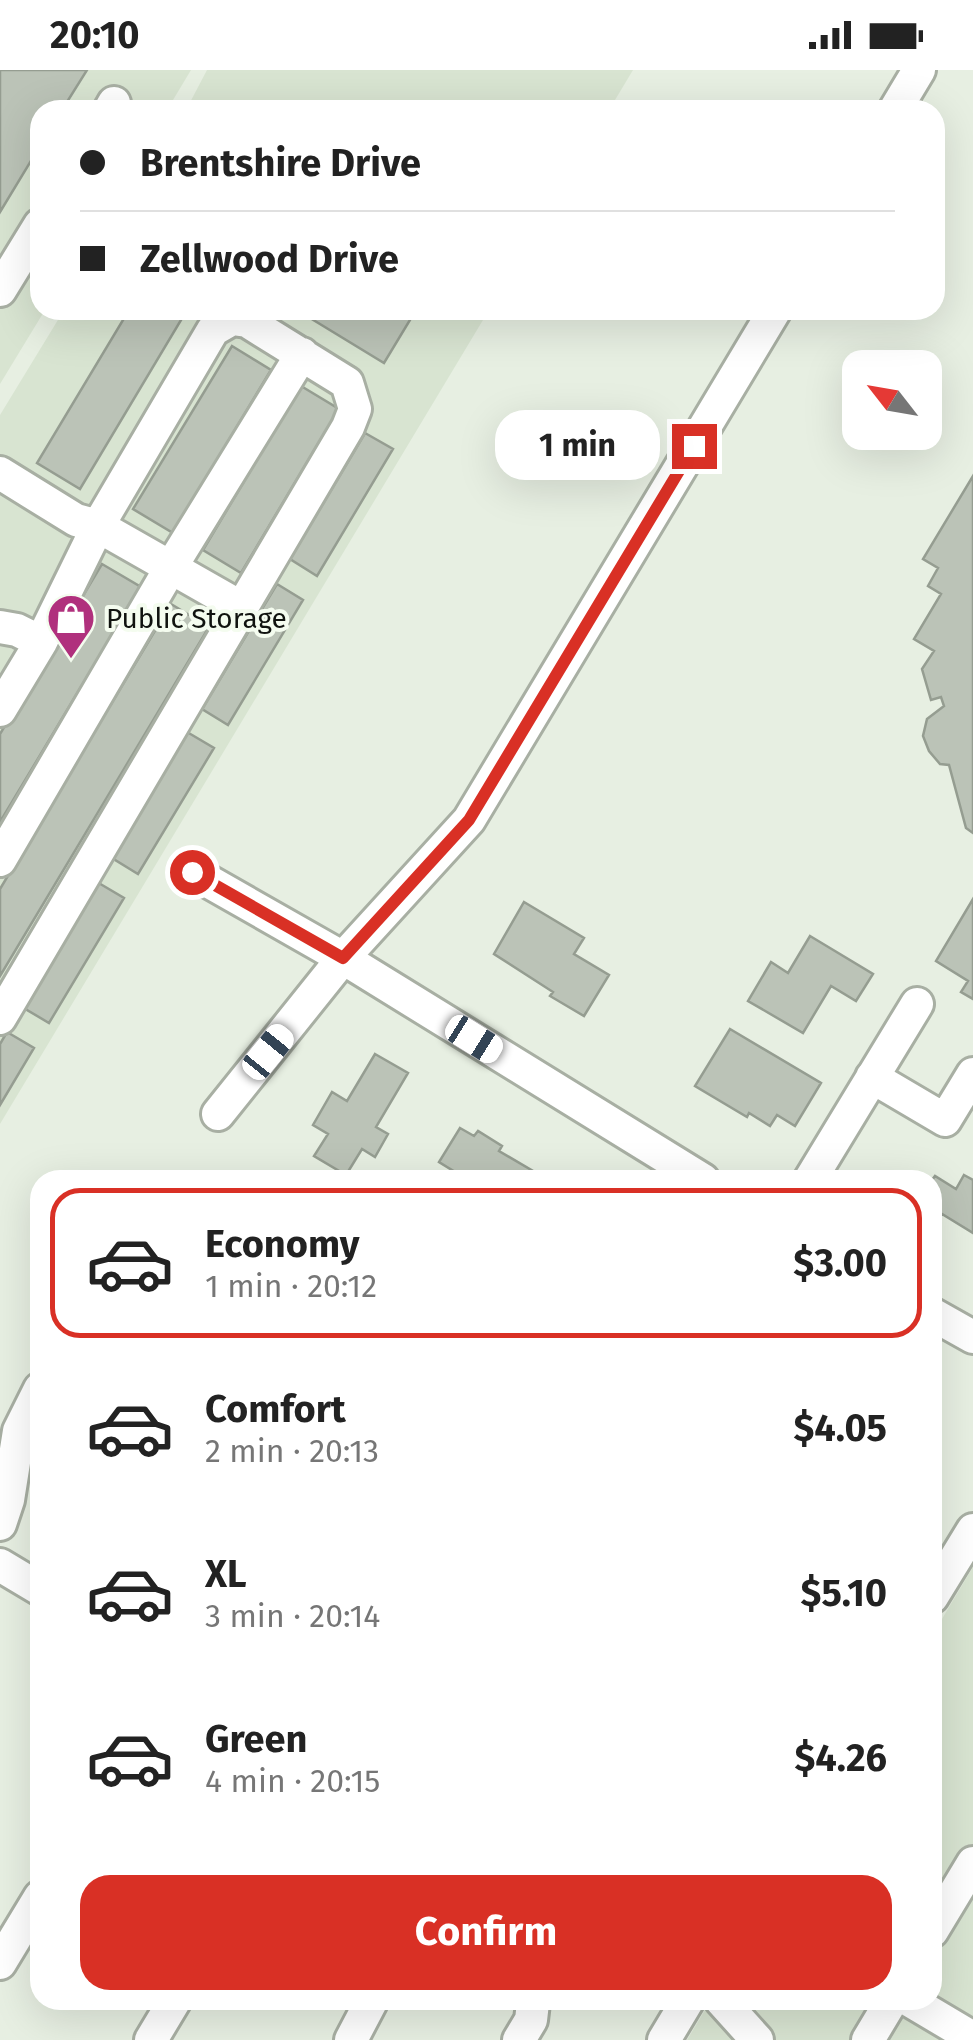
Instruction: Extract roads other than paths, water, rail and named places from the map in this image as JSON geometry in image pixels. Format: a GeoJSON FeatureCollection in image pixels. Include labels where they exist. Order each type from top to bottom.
{"type":"FeatureCollection","features":[{"type":"Feature","properties":{"kind":"street"},"geometry":{"type":"LineString","coordinates":[[901,100],[919,70]]}},
{"type":"Feature","properties":{"kind":"street"},"geometry":{"type":"LineString","coordinates":[[0,290],[30,241]]}},
{"type":"Feature","properties":{"kind":"street"},"geometry":{"type":"LineString","coordinates":[[0,710],[41,642],[98,526],[213,330],[230,320]]}},
{"type":"Feature","properties":{"kind":"street"},"geometry":{"type":"LineString","coordinates":[[0,1018],[348,427],[355,409],[347,383],[247,322],[237,320]]}},
{"type":"Feature","properties":{"kind":"street"},"geometry":{"type":"LineString","coordinates":[[218,1114],[343,958],[469,820],[769,320]]}},
{"type":"Feature","properties":{"kind":"street"},"geometry":{"type":"LineString","coordinates":[[0,860],[171,567],[302,354]]}},
{"type":"Feature","properties":{"kind":"street"},"geometry":{"type":"LineString","coordinates":[[0,473],[76,520],[98,526],[242,608]]}},
{"type":"Feature","properties":{"kind":"street"},"geometry":{"type":"LineString","coordinates":[[0,627],[18,630],[41,642]]}},
{"type":"Feature","properties":{"kind":"street"},"geometry":{"type":"LineString","coordinates":[[192,872],[343,958],[686,1170]]}},
{"type":"Feature","properties":{"kind":"street"},"geometry":{"type":"LineString","coordinates":[[816,1170],[917,1004]]}},
{"type":"Feature","properties":{"kind":"street"},"geometry":{"type":"LineString","coordinates":[[872,1078],[945,1120],[973,1074]]}},
{"type":"Feature","properties":{"kind":"street"},"geometry":{"type":"LineString","coordinates":[[942,1320],[973,1337]]}},
{"type":"Feature","properties":{"kind":"street"},"geometry":{"type":"LineString","coordinates":[[0,1524],[8,1500],[19,1431],[30,1410]]}},
{"type":"Feature","properties":{"kind":"street"},"geometry":{"type":"LineString","coordinates":[[942,1580],[973,1530]]}},
{"type":"Feature","properties":{"kind":"street"},"geometry":{"type":"LineString","coordinates":[[0,1565],[30,1582]]}},
{"type":"Feature","properties":{"kind":"street"},"geometry":{"type":"LineString","coordinates":[[942,1922],[962,1905],[973,1863]]}},
{"type":"Feature","properties":{"kind":"street"},"geometry":{"type":"LineString","coordinates":[[0,1963],[30,1914]]}},
{"type":"Feature","properties":{"kind":"street"},"geometry":{"type":"LineString","coordinates":[[151,2040],[169,2010]]}},
{"type":"Feature","properties":{"kind":"street"},"geometry":{"type":"LineString","coordinates":[[351,2040],[367,2010]]}},
{"type":"Feature","properties":{"kind":"street"},"geometry":{"type":"LineString","coordinates":[[520,2040],[532,2010]]}},
{"type":"Feature","properties":{"kind":"street"},"geometry":{"type":"LineString","coordinates":[[664,2040],[682,2010]]}},
{"type":"Feature","properties":{"kind":"street"},"geometry":{"type":"LineString","coordinates":[[730,2010],[757,2040]]}},
{"type":"Feature","properties":{"kind":"street"},"geometry":{"type":"LineString","coordinates":[[868,2040],[886,2010]]}},
{"type":"Feature","properties":{"kind":"street"},"geometry":{"type":"LineString","coordinates":[[925,2010],[973,2038]]}},
{"type":"Feature","properties":{"kind":"place","name":"Public Storage"},"geometry":{"type":"Point","coordinates":[71,660]}}]}
